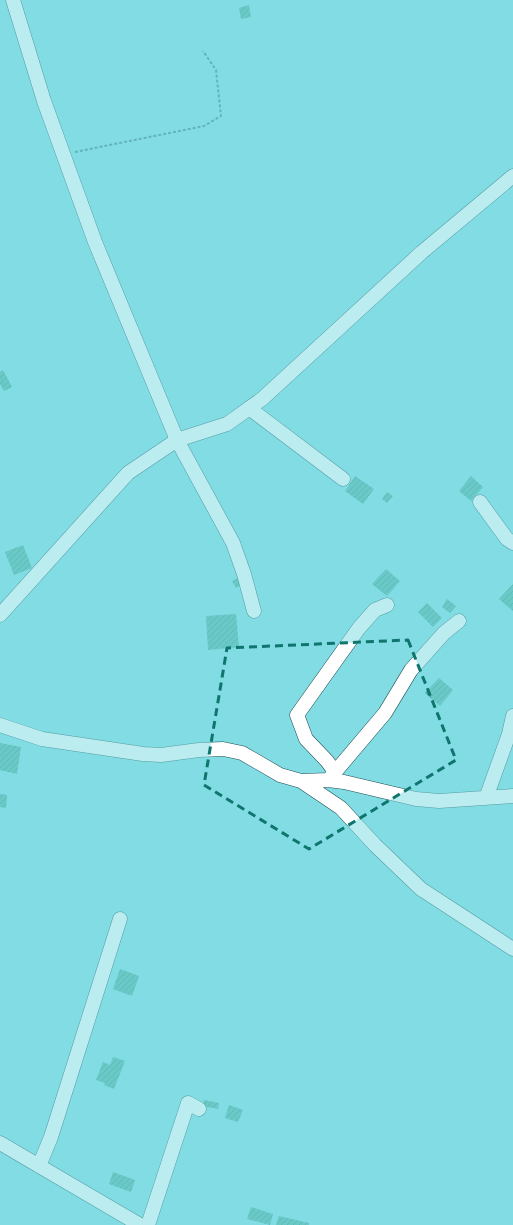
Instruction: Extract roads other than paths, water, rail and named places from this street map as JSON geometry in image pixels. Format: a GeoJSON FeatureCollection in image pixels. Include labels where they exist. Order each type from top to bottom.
{"type":"FeatureCollection","features":[{"type":"Feature","properties":{"kind":"street"},"geometry":{"type":"LineString","coordinates":[[13,0],[44,101],[95,242],[177,440],[234,543],[254,611]]}},
{"type":"Feature","properties":{"kind":"street"},"geometry":{"type":"LineString","coordinates":[[0,615],[128,473],[177,440],[227,424],[262,399],[422,252],[513,176]]}},
{"type":"Feature","properties":{"kind":"street"},"geometry":{"type":"LineString","coordinates":[[249,408],[343,479]]}},
{"type":"Feature","properties":{"kind":"street"},"geometry":{"type":"LineString","coordinates":[[480,502],[507,539],[513,543]]}},
{"type":"Feature","properties":{"kind":"street"},"geometry":{"type":"LineString","coordinates":[[332,776],[327,761],[306,739],[297,715],[359,628],[375,610],[387,605]]}},
{"type":"Feature","properties":{"kind":"street"},"geometry":{"type":"LineString","coordinates":[[332,776],[385,713],[411,670],[444,632],[459,622]]}},
{"type":"Feature","properties":{"kind":"street"},"geometry":{"type":"LineString","coordinates":[[486,798],[509,734],[513,716]]}},
{"type":"Feature","properties":{"kind":"street"},"geometry":{"type":"LineString","coordinates":[[0,725],[42,739],[143,754],[161,755],[199,750],[223,749],[242,754],[280,775],[301,781],[341,808],[375,845],[421,889],[513,949]]}},
{"type":"Feature","properties":{"kind":"street"},"geometry":{"type":"LineString","coordinates":[[301,781],[332,776],[416,799],[439,801],[513,796]]}},
{"type":"Feature","properties":{"kind":"street"},"geometry":{"type":"LineString","coordinates":[[39,1166],[51,1137],[120,919]]}},
{"type":"Feature","properties":{"kind":"street"},"geometry":{"type":"LineString","coordinates":[[148,1225],[188,1102],[199,1109]]}},
{"type":"Feature","properties":{"kind":"street"},"geometry":{"type":"LineString","coordinates":[[0,1144],[140,1225]]}}]}
